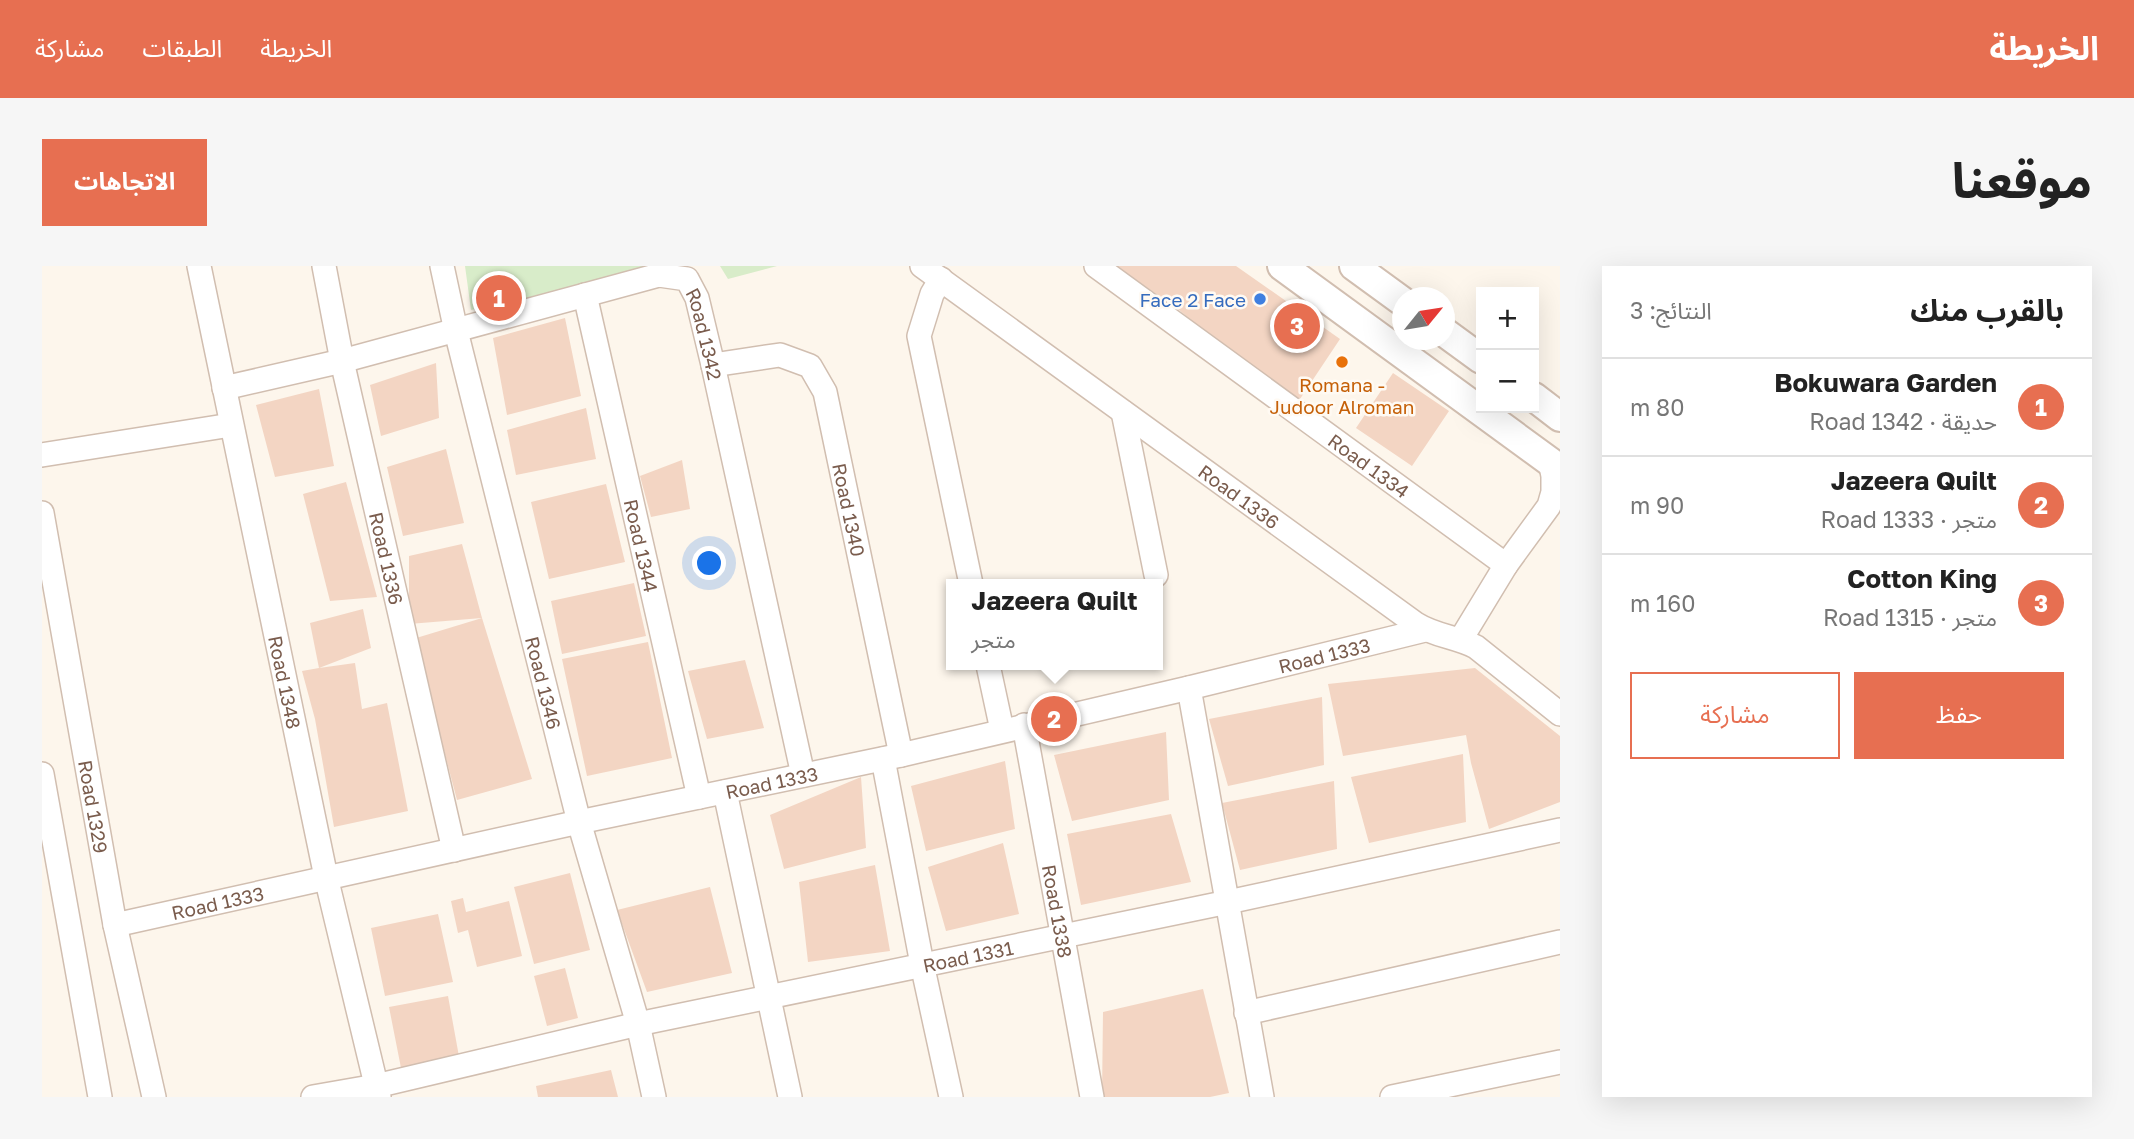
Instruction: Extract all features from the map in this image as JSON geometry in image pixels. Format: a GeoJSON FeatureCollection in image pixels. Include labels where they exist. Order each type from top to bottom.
{"type":"FeatureCollection","features":[{"type":"Feature","properties":{"kind":"street","name":"Road 1348"},"geometry":{"type":"LineString","coordinates":[[199,266],[326,877],[378,1091]]}},
{"type":"Feature","properties":{"kind":"street","name":"Road 1336"},"geometry":{"type":"LineString","coordinates":[[324,266],[342,361],[454,850]]}},
{"type":"Feature","properties":{"kind":"street","name":"Road 1346"},"geometry":{"type":"LineString","coordinates":[[442,266],[579,822],[638,1024],[653,1097]]}},
{"type":"Feature","properties":{"kind":"street","name":"Road 1334"},"geometry":{"type":"LineString","coordinates":[[1096,266],[1506,565]]}},
{"type":"Feature","properties":{"kind":"street"},"geometry":{"type":"LineString","coordinates":[[1282,266],[1555,465],[1549,506],[1506,565],[1461,639]]}},
{"type":"Feature","properties":{"kind":"street"},"geometry":{"type":"LineString","coordinates":[[1354,266],[1392,294]]}},
{"type":"Feature","properties":{"kind":"street","name":"Road 1336"},"geometry":{"type":"LineString","coordinates":[[931,273],[1425,630],[1461,639],[1476,647],[1560,714]]}},
{"type":"Feature","properties":{"kind":"street"},"geometry":{"type":"LineString","coordinates":[[931,273],[932,294],[919,336],[970,579]]}},
{"type":"Feature","properties":{"kind":"street","name":"Road 1342"},"geometry":{"type":"LineString","coordinates":[[224,388],[342,361],[659,275],[687,279],[697,298],[713,365],[803,775]]}},
{"type":"Feature","properties":{"kind":"street","name":"Road 1344"},"geometry":{"type":"LineString","coordinates":[[586,295],[699,797]]}},
{"type":"Feature","properties":{"kind":"street"},"geometry":{"type":"LineString","coordinates":[[1455,340],[1476,355]]}},
{"type":"Feature","properties":{"kind":"street","name":"Road 1340"},"geometry":{"type":"LineString","coordinates":[[713,365],[780,355],[810,366],[825,391],[892,757],[922,964],[951,1097]]}},
{"type":"Feature","properties":{"kind":"street"},"geometry":{"type":"LineString","coordinates":[[1539,401],[1560,417]]}},
{"type":"Feature","properties":{"kind":"street"},"geometry":{"type":"LineString","coordinates":[[1124,412],[1156,575]]}},
{"type":"Feature","properties":{"kind":"street"},"geometry":{"type":"LineString","coordinates":[[42,455],[231,425]]}},
{"type":"Feature","properties":{"kind":"street"},"geometry":{"type":"LineString","coordinates":[[1541,520],[1560,505]]}},
{"type":"Feature","properties":{"kind":"street","name":"Road 1329"},"geometry":{"type":"LineString","coordinates":[[42,513],[115,925],[154,1097]]}},
{"type":"Feature","properties":{"kind":"street","name":"Road 1333"},"geometry":{"type":"LineString","coordinates":[[115,925],[579,822],[892,757],[1425,630]]}},
{"type":"Feature","properties":{"kind":"street","name":"Road 1338"},"geometry":{"type":"LineString","coordinates":[[990,670],[1013,727],[1061,937],[1092,1097]]}},
{"type":"Feature","properties":{"kind":"street"},"geometry":{"type":"LineString","coordinates":[[1189,688],[1262,1097]]}},
{"type":"Feature","properties":{"kind":"street"},"geometry":{"type":"LineString","coordinates":[[42,774],[100,1097]]}},
{"type":"Feature","properties":{"kind":"street"},"geometry":{"type":"LineString","coordinates":[[725,792],[790,1097]]}},
{"type":"Feature","properties":{"kind":"street","name":"Road 1331"},"geometry":{"type":"LineString","coordinates":[[313,1097],[378,1091],[638,1024],[1560,830]]}},
{"type":"Feature","properties":{"kind":"street"},"geometry":{"type":"LineString","coordinates":[[1246,1013],[1560,942]]}},
{"type":"Feature","properties":{"kind":"street"},"geometry":{"type":"LineString","coordinates":[[1392,1097],[1560,1062]]}},
{"type":"Feature","properties":{"kind":"green space"},"geometry":{"type":"Polygon","coordinates":[[[465,266],[660,266],[584,286],[471,310],[465,266]]]}},
{"type":"Feature","properties":{"kind":"green space"},"geometry":{"type":"Polygon","coordinates":[[[720,266],[777,266],[728,279],[720,266]]]}},
{"type":"Feature","properties":{"kind":"building"},"geometry":{"type":"Polygon","coordinates":[[[1116,266],[1236,266],[1340,339],[1298,402],[1246,365],[1179,310],[1116,266]]]}},
{"type":"Feature","properties":{"kind":"building"},"geometry":{"type":"Polygon","coordinates":[[[565,318],[581,396],[507,415],[493,338],[565,318]]]}},
{"type":"Feature","properties":{"kind":"building"},"geometry":{"type":"Polygon","coordinates":[[[436,363],[439,418],[381,436],[370,385],[436,363]]]}},
{"type":"Feature","properties":{"kind":"building"},"geometry":{"type":"Polygon","coordinates":[[[1393,373],[1449,411],[1412,466],[1356,428],[1393,373]]]}},
{"type":"Feature","properties":{"kind":"building"},"geometry":{"type":"Polygon","coordinates":[[[319,389],[334,466],[275,477],[256,405],[319,389]]]}},
{"type":"Feature","properties":{"kind":"building"},"geometry":{"type":"Polygon","coordinates":[[[586,408],[596,459],[516,475],[507,430],[586,408]]]}},
{"type":"Feature","properties":{"kind":"building"},"geometry":{"type":"Polygon","coordinates":[[[446,449],[464,523],[403,536],[387,467],[446,449]]]}},
{"type":"Feature","properties":{"kind":"building"},"geometry":{"type":"Polygon","coordinates":[[[682,460],[690,509],[651,517],[640,476],[682,460]]]}},
{"type":"Feature","properties":{"kind":"building"},"geometry":{"type":"Polygon","coordinates":[[[346,482],[377,597],[330,601],[303,494],[346,482]]]}},
{"type":"Feature","properties":{"kind":"building"},"geometry":{"type":"Polygon","coordinates":[[[606,484],[625,562],[549,579],[531,502],[606,484]]]}},
{"type":"Feature","properties":{"kind":"building"},"geometry":{"type":"Polygon","coordinates":[[[462,544],[482,618],[409,624],[409,556],[462,544]]]}},
{"type":"Feature","properties":{"kind":"building"},"geometry":{"type":"Polygon","coordinates":[[[634,583],[646,636],[562,654],[551,601],[634,583]]]}},
{"type":"Feature","properties":{"kind":"building"},"geometry":{"type":"Polygon","coordinates":[[[363,609],[371,648],[319,668],[310,623],[363,609]]]}},
{"type":"Feature","properties":{"kind":"building"},"geometry":{"type":"Polygon","coordinates":[[[482,618],[532,779],[457,800],[413,639],[482,618]]]}},
{"type":"Feature","properties":{"kind":"building"},"geometry":{"type":"Polygon","coordinates":[[[648,642],[672,758],[587,776],[562,659],[648,642]]]}},
{"type":"Feature","properties":{"kind":"building"},"geometry":{"type":"Polygon","coordinates":[[[745,660],[764,728],[707,739],[688,671],[745,660]]]}},
{"type":"Feature","properties":{"kind":"building"},"geometry":{"type":"Polygon","coordinates":[[[355,663],[362,709],[387,703],[408,811],[334,827],[315,719],[302,671],[355,663]]]}},
{"type":"Feature","properties":{"kind":"building"},"geometry":{"type":"Polygon","coordinates":[[[1475,668],[1560,736],[1560,802],[1489,829],[1466,735],[1343,756],[1328,684],[1475,668]]]}},
{"type":"Feature","properties":{"kind":"building"},"geometry":{"type":"Polygon","coordinates":[[[1322,697],[1324,765],[1228,786],[1209,719],[1322,697]]]}},
{"type":"Feature","properties":{"kind":"building"},"geometry":{"type":"Polygon","coordinates":[[[1166,732],[1169,800],[1072,821],[1054,755],[1166,732]]]}},
{"type":"Feature","properties":{"kind":"building"},"geometry":{"type":"Polygon","coordinates":[[[1463,754],[1466,822],[1369,843],[1351,777],[1463,754]]]}},
{"type":"Feature","properties":{"kind":"building"},"geometry":{"type":"Polygon","coordinates":[[[1005,761],[1015,829],[926,851],[911,786],[1005,761]]]}},
{"type":"Feature","properties":{"kind":"building"},"geometry":{"type":"Polygon","coordinates":[[[861,777],[866,848],[784,869],[770,815],[861,777]]]}},
{"type":"Feature","properties":{"kind":"building"},"geometry":{"type":"Polygon","coordinates":[[[1334,781],[1337,849],[1240,870],[1222,803],[1334,781]]]}},
{"type":"Feature","properties":{"kind":"building"},"geometry":{"type":"Polygon","coordinates":[[[1171,814],[1191,882],[1081,905],[1067,834],[1171,814]]]}},
{"type":"Feature","properties":{"kind":"building"},"geometry":{"type":"Polygon","coordinates":[[[1003,843],[1019,914],[946,931],[928,867],[1003,843]]]}},
{"type":"Feature","properties":{"kind":"building"},"geometry":{"type":"Polygon","coordinates":[[[875,865],[890,951],[808,962],[799,882],[875,865]]]}},
{"type":"Feature","properties":{"kind":"building"},"geometry":{"type":"Polygon","coordinates":[[[570,873],[590,950],[534,964],[514,887],[570,873]]]}},
{"type":"Feature","properties":{"kind":"building"},"geometry":{"type":"Polygon","coordinates":[[[710,887],[732,973],[647,992],[617,910],[710,887]]]}},
{"type":"Feature","properties":{"kind":"building"},"geometry":{"type":"Polygon","coordinates":[[[463,898],[466,912],[509,901],[522,956],[477,967],[468,930],[458,933],[451,901],[463,898]]]}},
{"type":"Feature","properties":{"kind":"building"},"geometry":{"type":"Polygon","coordinates":[[[438,914],[453,982],[385,996],[371,928],[438,914]]]}},
{"type":"Feature","properties":{"kind":"building"},"geometry":{"type":"Polygon","coordinates":[[[565,968],[578,1018],[547,1026],[534,976],[565,968]]]}},
{"type":"Feature","properties":{"kind":"building"},"geometry":{"type":"Polygon","coordinates":[[[1203,989],[1229,1093],[1210,1097],[1102,1097],[1103,1012],[1203,989]]]}},
{"type":"Feature","properties":{"kind":"building"},"geometry":{"type":"Polygon","coordinates":[[[448,996],[460,1062],[402,1073],[389,1007],[448,996]]]}},
{"type":"Feature","properties":{"kind":"building"},"geometry":{"type":"Polygon","coordinates":[[[611,1070],[618,1097],[538,1097],[536,1086],[611,1070]]]}},
{"type":"Feature","properties":{"kind":"place","name":"Bokuwara Garden"},"geometry":{"type":"Point","coordinates":[499,298]}},
{"type":"Feature","properties":{"kind":"place","name":"Face 2 Face"},"geometry":{"type":"Point","coordinates":[1260,299]}},
{"type":"Feature","properties":{"kind":"place","name":"Cotton King"},"geometry":{"type":"Point","coordinates":[1297,326]}},
{"type":"Feature","properties":{"kind":"place","name":"Romana - Judoor Alroman"},"geometry":{"type":"Point","coordinates":[1342,362]}},
{"type":"Feature","properties":{"kind":"place","name":"Jazeera Quilt"},"geometry":{"type":"Point","coordinates":[1054,719]}}]}
